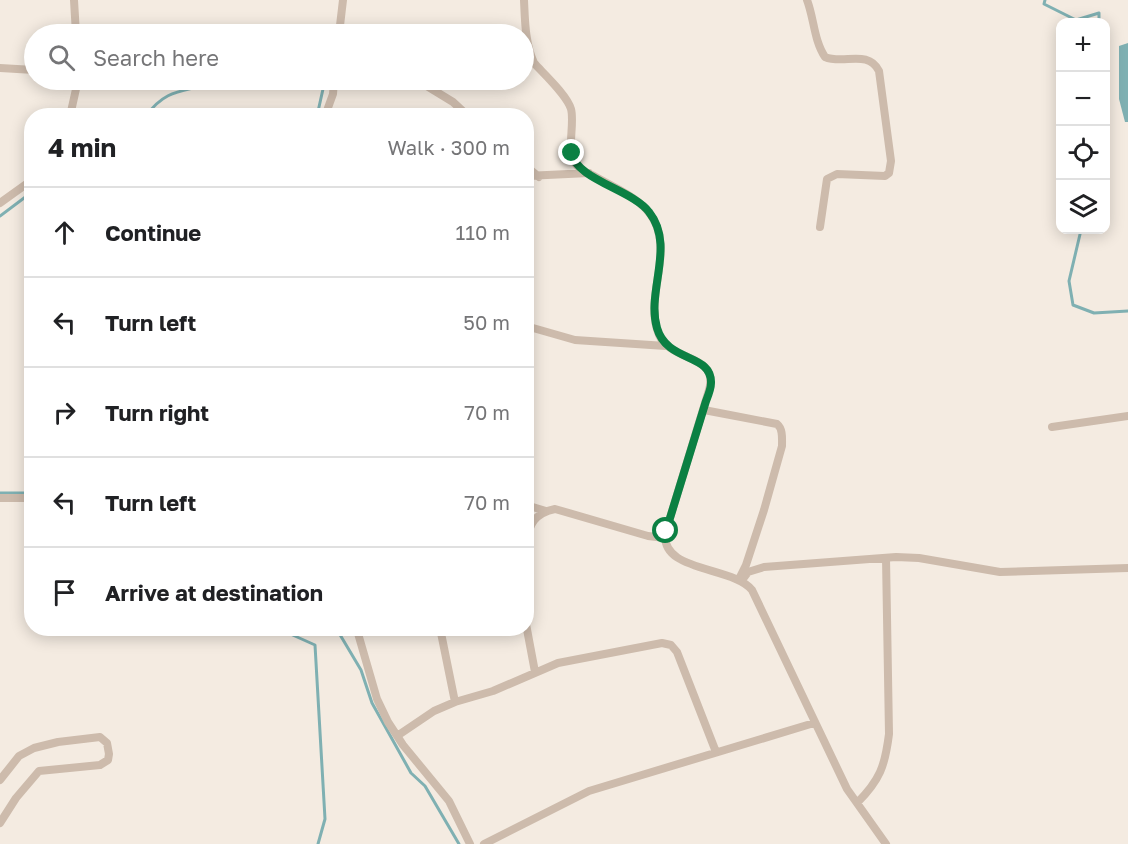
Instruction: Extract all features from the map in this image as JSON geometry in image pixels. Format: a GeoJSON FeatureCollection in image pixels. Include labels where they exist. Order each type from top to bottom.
{"type":"FeatureCollection","features":[{"type":"Feature","properties":{"kind":"street"},"geometry":{"type":"LineString","coordinates":[[74,0],[75,24]]}},
{"type":"Feature","properties":{"kind":"street"},"geometry":{"type":"LineString","coordinates":[[340,24],[343,0]]}},
{"type":"Feature","properties":{"kind":"street"},"geometry":{"type":"LineString","coordinates":[[524,0],[526,24]]}},
{"type":"Feature","properties":{"kind":"street"},"geometry":{"type":"LineString","coordinates":[[807,0],[819,46],[825,57],[835,60],[860,58],[872,61],[876,65],[879,71],[891,161],[889,173],[885,176],[837,174],[827,179],[820,227]]}},
{"type":"Feature","properties":{"kind":"street"},"geometry":{"type":"LineString","coordinates":[[534,63],[570,106],[575,163],[589,174],[640,202],[654,218],[660,237],[656,326],[666,346],[674,352],[697,361],[707,369],[711,383],[665,538],[671,551],[685,562],[740,579],[752,590],[847,789],[886,844]]}},
{"type":"Feature","properties":{"kind":"street"},"geometry":{"type":"LineString","coordinates":[[0,68],[24,69]]}},
{"type":"Feature","properties":{"kind":"street"},"geometry":{"type":"LineString","coordinates":[[72,108],[76,90]]}},
{"type":"Feature","properties":{"kind":"street"},"geometry":{"type":"LineString","coordinates":[[329,108],[333,90]]}},
{"type":"Feature","properties":{"kind":"street"},"geometry":{"type":"LineString","coordinates":[[433,90],[459,108]]}},
{"type":"Feature","properties":{"kind":"street"},"geometry":{"type":"LineString","coordinates":[[534,173],[539,177]]}},
{"type":"Feature","properties":{"kind":"street"},"geometry":{"type":"LineString","coordinates":[[534,177],[589,174]]}},
{"type":"Feature","properties":{"kind":"street"},"geometry":{"type":"LineString","coordinates":[[0,203],[24,186]]}},
{"type":"Feature","properties":{"kind":"street"},"geometry":{"type":"LineString","coordinates":[[534,328],[575,340],[666,346]]}},
{"type":"Feature","properties":{"kind":"street"},"geometry":{"type":"LineString","coordinates":[[704,410],[777,424],[781,429],[782,446],[764,510],[740,579]]}},
{"type":"Feature","properties":{"kind":"street"},"geometry":{"type":"LineString","coordinates":[[1052,427],[1128,416]]}},
{"type":"Feature","properties":{"kind":"street"},"geometry":{"type":"LineString","coordinates":[[0,498],[24,498]]}},
{"type":"Feature","properties":{"kind":"street"},"geometry":{"type":"LineString","coordinates":[[534,507],[546,511]]}},
{"type":"Feature","properties":{"kind":"street"},"geometry":{"type":"LineString","coordinates":[[534,518],[555,509],[648,536],[665,538]]}},
{"type":"Feature","properties":{"kind":"street"},"geometry":{"type":"LineString","coordinates":[[740,579],[748,572],[765,567],[886,558],[919,558],[1000,572],[1128,568]]}},
{"type":"Feature","properties":{"kind":"street"},"geometry":{"type":"LineString","coordinates":[[856,803],[873,786],[881,770],[889,734],[886,558]]}},
{"type":"Feature","properties":{"kind":"street"},"geometry":{"type":"LineString","coordinates":[[358,636],[377,699],[388,722],[449,801],[470,844]]}},
{"type":"Feature","properties":{"kind":"street"},"geometry":{"type":"LineString","coordinates":[[442,636],[455,702]]}},
{"type":"Feature","properties":{"kind":"street"},"geometry":{"type":"LineString","coordinates":[[528,636],[535,672]]}},
{"type":"Feature","properties":{"kind":"street"},"geometry":{"type":"LineString","coordinates":[[397,736],[434,711],[455,702],[494,691],[558,663],[668,643],[677,652],[716,752]]}},
{"type":"Feature","properties":{"kind":"street"},"geometry":{"type":"LineString","coordinates":[[484,844],[589,791],[814,723]]}},
{"type":"Feature","properties":{"kind":"street"},"geometry":{"type":"LineString","coordinates":[[0,780],[19,756],[42,745],[100,737],[107,743],[108,760],[100,765],[39,771],[16,798],[0,823]]}},
{"type":"Feature","properties":{"kind":"water"},"geometry":{"type":"Polygon","coordinates":[[[1128,43],[1128,122],[1125,122],[1119,99],[1119,46],[1128,43]]]}},
{"type":"Feature","properties":{"kind":"waterway"},"geometry":{"type":"LineString","coordinates":[[1045,0],[1044,4],[1072,18]]}},
{"type":"Feature","properties":{"kind":"waterway"},"geometry":{"type":"LineString","coordinates":[[1083,18],[1099,13],[1099,18]]}},
{"type":"Feature","properties":{"kind":"waterway"},"geometry":{"type":"LineString","coordinates":[[153,108],[171,94],[184,90]]}},
{"type":"Feature","properties":{"kind":"waterway"},"geometry":{"type":"LineString","coordinates":[[319,108],[323,90]]}},
{"type":"Feature","properties":{"kind":"waterway"},"geometry":{"type":"LineString","coordinates":[[0,216],[24,198]]}},
{"type":"Feature","properties":{"kind":"waterway"},"geometry":{"type":"LineString","coordinates":[[1080,234],[1069,281],[1073,305],[1094,313],[1128,311]]}},
{"type":"Feature","properties":{"kind":"waterway"},"geometry":{"type":"LineString","coordinates":[[0,493],[24,493]]}},
{"type":"Feature","properties":{"kind":"waterway"},"geometry":{"type":"LineString","coordinates":[[295,636],[315,645],[325,819],[318,844]]}},
{"type":"Feature","properties":{"kind":"waterway"},"geometry":{"type":"LineString","coordinates":[[341,636],[361,670],[372,703],[411,773],[425,786],[459,844]]}},
{"type":"Feature","properties":{"kind":"route"},"geometry":{"type":"LineString","coordinates":[[572,153],[575,163],[583,171],[640,202],[654,218],[660,237],[656,326],[666,346],[704,365],[709,374],[711,383],[666,531]]}}]}
